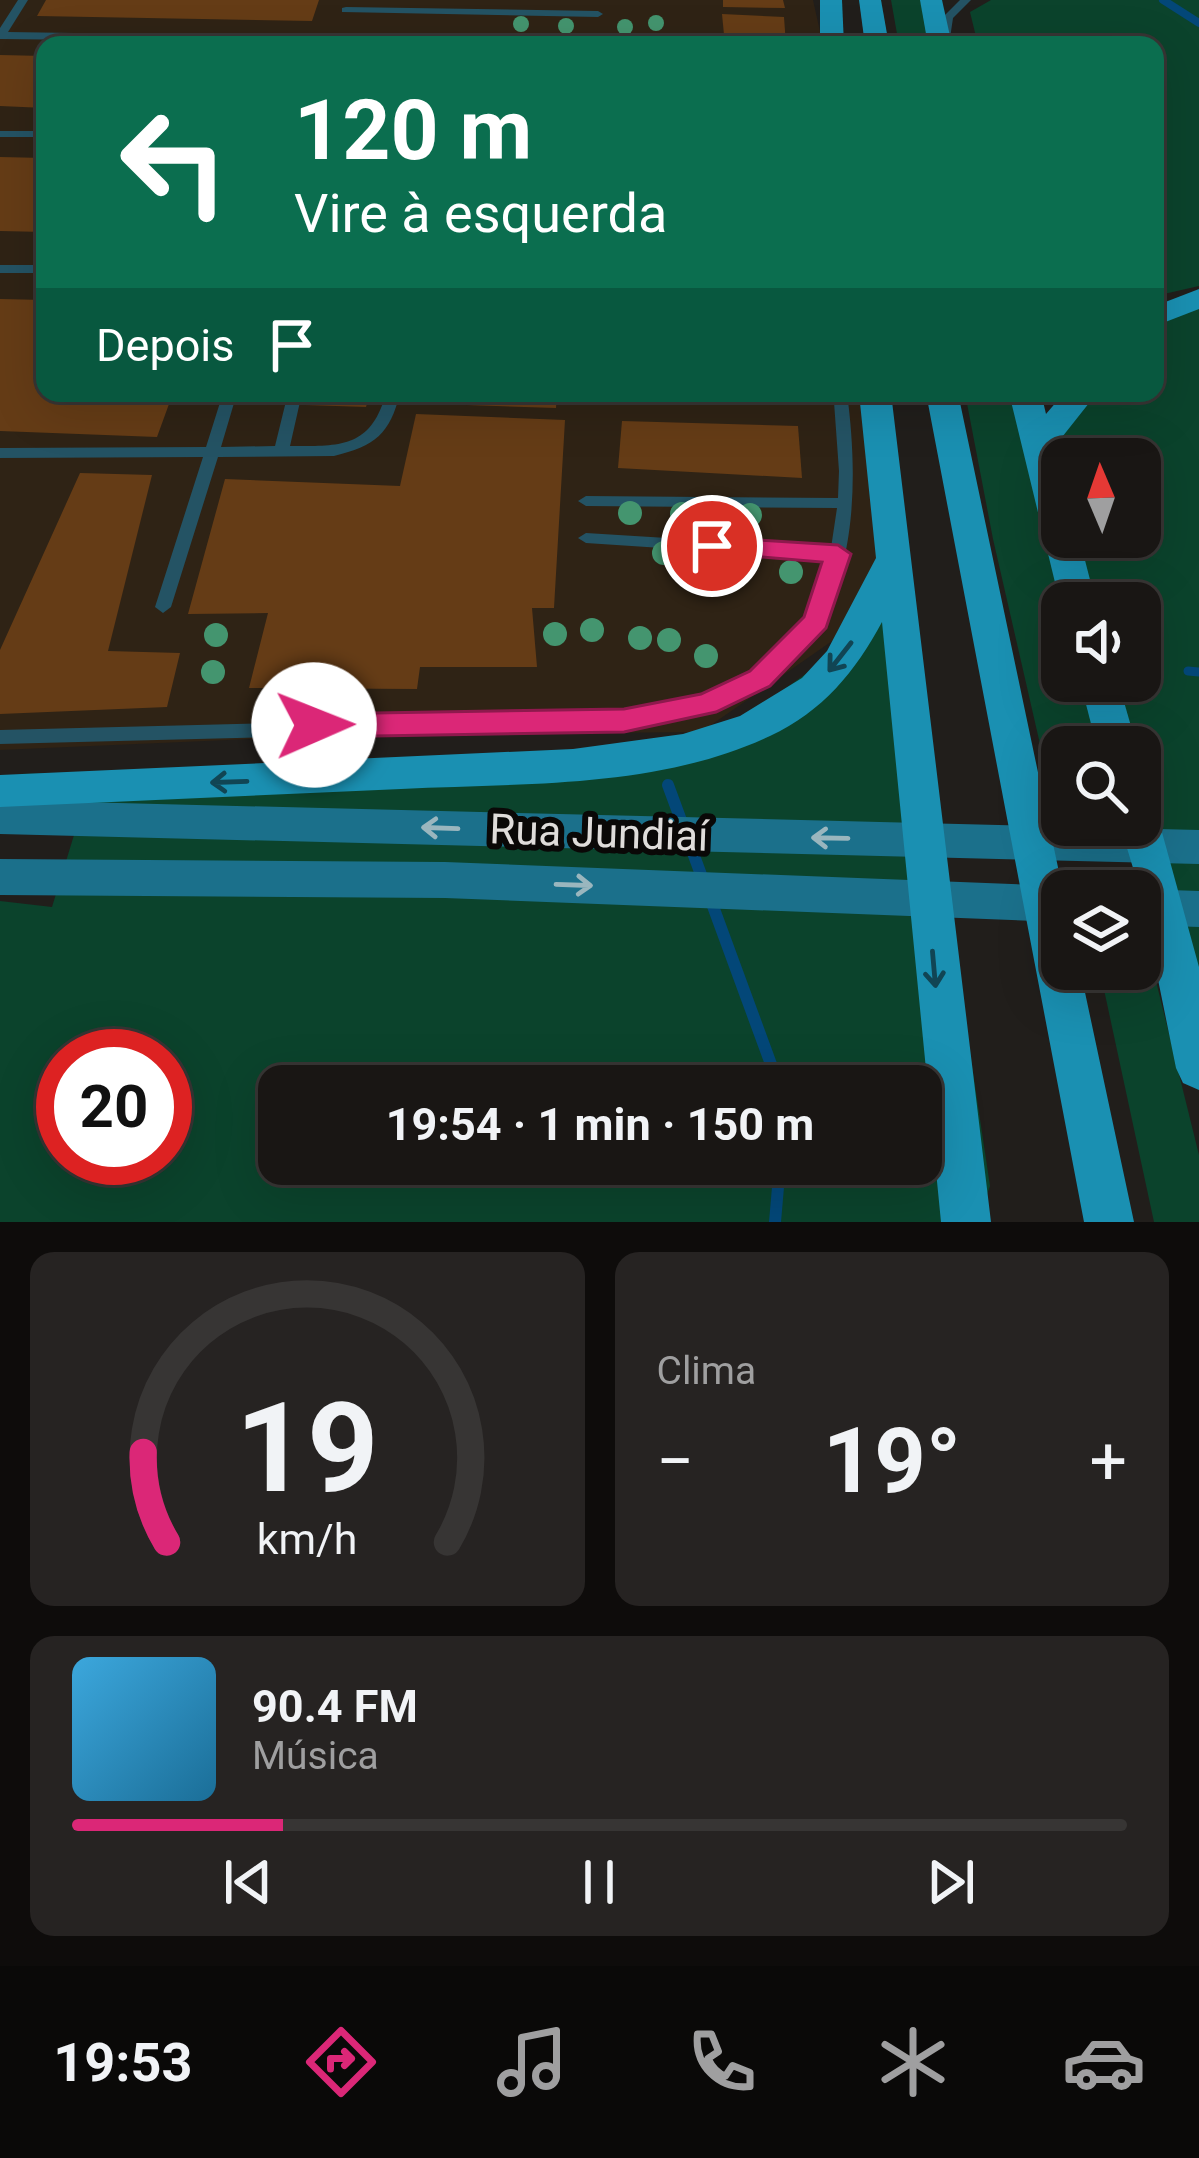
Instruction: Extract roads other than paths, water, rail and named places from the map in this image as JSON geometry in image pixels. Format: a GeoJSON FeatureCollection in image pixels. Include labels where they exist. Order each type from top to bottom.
{"type":"FeatureCollection","features":[{"type":"Feature","properties":{"kind":"highway"},"geometry":{"type":"LineString","coordinates":[[831,0],[832,36]]}},
{"type":"Feature","properties":{"kind":"highway"},"geometry":{"type":"LineString","coordinates":[[870,0],[876,36]]}},
{"type":"Feature","properties":{"kind":"highway"},"geometry":{"type":"LineString","coordinates":[[931,0],[940,36]]}},
{"type":"Feature","properties":{"kind":"highway"},"geometry":{"type":"LineString","coordinates":[[1164,313],[1199,298]]}},
{"type":"Feature","properties":{"kind":"highway"},"geometry":{"type":"LineString","coordinates":[[854,402],[895,555],[938,1018],[966,1222]]}},
{"type":"Feature","properties":{"kind":"highway"},"geometry":{"type":"LineString","coordinates":[[944,402],[1109,1222]]}},
{"type":"Feature","properties":{"kind":"highway"},"geometry":{"type":"LineString","coordinates":[[1026,402],[1072,582]]}},
{"type":"Feature","properties":{"kind":"highway"},"geometry":{"type":"LineString","coordinates":[[1036,446],[1073,402]]}},
{"type":"Feature","properties":{"kind":"highway"},"geometry":{"type":"LineString","coordinates":[[0,791],[574,766],[667,755],[758,725],[802,699],[837,664],[863,625],[895,555]]}},
{"type":"Feature","properties":{"kind":"highway"},"geometry":{"type":"LineString","coordinates":[[1145,846],[1199,1068]]}},
{"type":"Feature","properties":{"kind":"main road","name":"Rua Jundiaí"},"geometry":{"type":"LineString","coordinates":[[0,817],[1199,847]]}},
{"type":"Feature","properties":{"kind":"main road","name":"Rua Jundiaí"},"geometry":{"type":"LineString","coordinates":[[0,877],[445,880],[1041,903]]}},
{"type":"Feature","properties":{"kind":"main road"},"geometry":{"type":"LineString","coordinates":[[1161,908],[1199,909]]}},
{"type":"Feature","properties":{"kind":"lane"},"geometry":{"type":"LineString","coordinates":[[0,36],[23,0]]}},
{"type":"Feature","properties":{"kind":"lane"},"geometry":{"type":"LineString","coordinates":[[944,36],[948,17],[966,0]]}},
{"type":"Feature","properties":{"kind":"lane"},"geometry":{"type":"LineString","coordinates":[[339,36],[347,5],[598,14]]}},
{"type":"Feature","properties":{"kind":"lane"},"geometry":{"type":"LineString","coordinates":[[0,36],[36,37]]}},
{"type":"Feature","properties":{"kind":"lane"},"geometry":{"type":"LineString","coordinates":[[0,134],[36,134]]}},
{"type":"Feature","properties":{"kind":"lane"},"geometry":{"type":"LineString","coordinates":[[0,269],[36,269]]}},
{"type":"Feature","properties":{"kind":"lane"},"geometry":{"type":"LineString","coordinates":[[163,608],[227,402]]}},
{"type":"Feature","properties":{"kind":"lane"},"geometry":{"type":"LineString","coordinates":[[281,451],[293,402]]}},
{"type":"Feature","properties":{"kind":"lane"},"geometry":{"type":"LineString","coordinates":[[0,453],[358,446],[377,435],[389,402]]}},
{"type":"Feature","properties":{"kind":"lane"},"geometry":{"type":"LineString","coordinates":[[0,736],[624,721],[706,704],[760,679],[816,621],[838,554],[852,402]]}},
{"type":"Feature","properties":{"kind":"lane"},"geometry":{"type":"LineString","coordinates":[[586,501],[846,503]]}},
{"type":"Feature","properties":{"kind":"lane"},"geometry":{"type":"LineString","coordinates":[[586,538],[838,554]]}},
{"type":"Feature","properties":{"kind":"waterway"},"geometry":{"type":"LineString","coordinates":[[1163,0],[1199,23]]}},
{"type":"Feature","properties":{"kind":"waterway"},"geometry":{"type":"LineString","coordinates":[[1188,671],[1199,672]]}},
{"type":"Feature","properties":{"kind":"waterway"},"geometry":{"type":"LineString","coordinates":[[668,785],[703,880]]}},
{"type":"Feature","properties":{"kind":"waterway"},"geometry":{"type":"LineString","coordinates":[[710,898],[771,1065]]}},
{"type":"Feature","properties":{"kind":"waterway"},"geometry":{"type":"LineString","coordinates":[[775,1222],[778,1185]]}}]}
